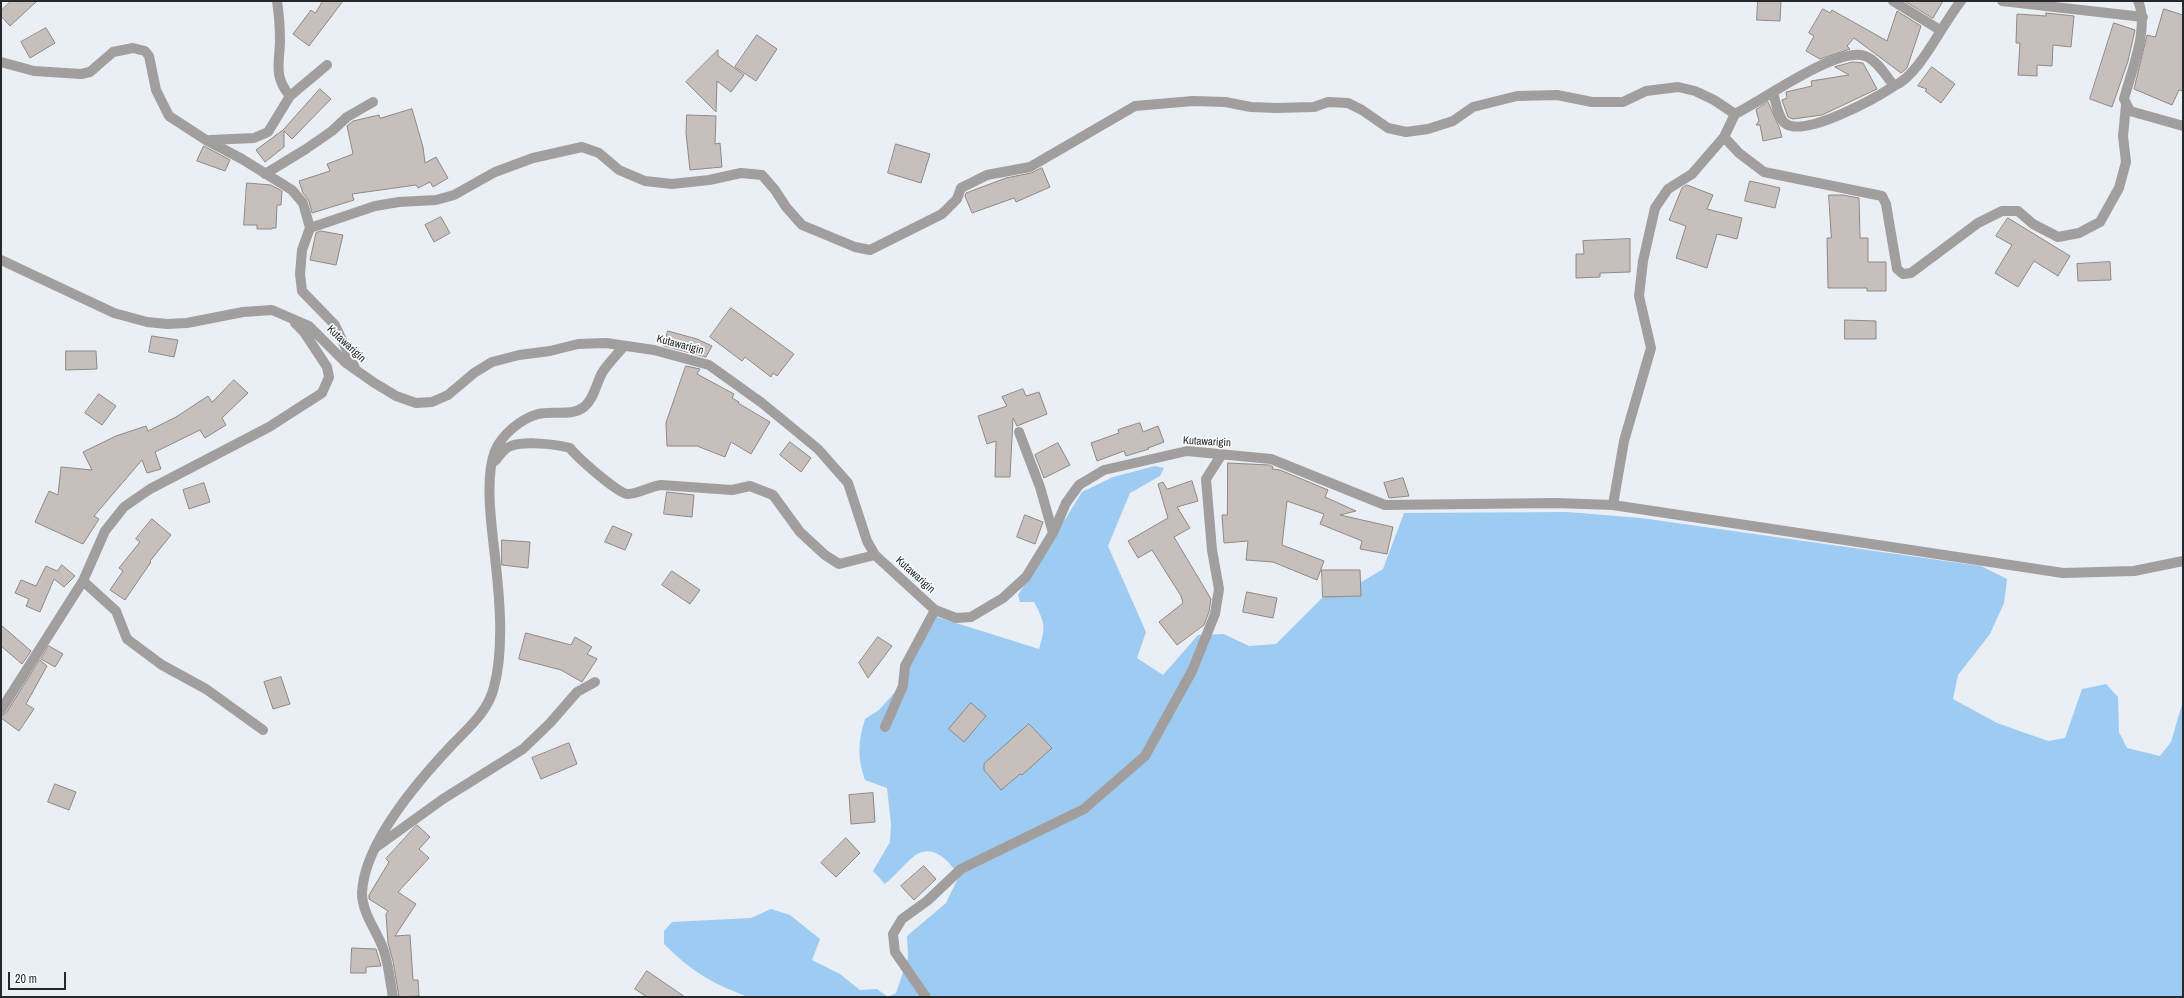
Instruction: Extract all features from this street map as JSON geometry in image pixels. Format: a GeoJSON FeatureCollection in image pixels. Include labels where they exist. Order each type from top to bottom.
{"type":"FeatureCollection","features":[{"type":"Feature","properties":{"kind":"street"},"geometry":{"type":"LineString","coordinates":[[277,1],[280,42],[277,68],[284,90],[290,96]]}},
{"type":"Feature","properties":{"kind":"street"},"geometry":{"type":"LineString","coordinates":[[1893,1],[1940,30]]}},
{"type":"Feature","properties":{"kind":"street"},"geometry":{"type":"LineString","coordinates":[[1773,93],[1780,117],[1785,124],[1791,126],[1800,126],[1830,119],[1863,106],[1894,86],[1902,83],[1920,63],[1940,30],[1961,1]]}},
{"type":"Feature","properties":{"kind":"street"},"geometry":{"type":"LineString","coordinates":[[2002,1],[2143,17]]}},
{"type":"Feature","properties":{"kind":"street"},"geometry":{"type":"LineString","coordinates":[[2138,1],[2143,17],[2141,34],[2124,98],[2126,105],[2130,111],[2183,126]]}},
{"type":"Feature","properties":{"kind":"street"},"geometry":{"type":"LineString","coordinates":[[1,62],[34,71],[81,74],[90,72],[112,52],[133,48],[145,51],[149,56],[156,90],[170,116],[206,140],[242,159],[299,196],[303,203],[310,228],[302,250],[300,274],[302,290],[335,325],[356,370]]}},
{"type":"Feature","properties":{"kind":"street"},"geometry":{"type":"LineString","coordinates":[[1613,505],[1624,441],[1651,348],[1639,296],[1643,261],[1655,208],[1668,189],[1692,174],[1724,137],[1735,114],[1773,93],[1794,78],[1822,64],[1856,55],[1864,55],[1870,58],[1894,86]]}},
{"type":"Feature","properties":{"kind":"street"},"geometry":{"type":"LineString","coordinates":[[206,140],[254,138],[268,132],[290,96],[326,65]]}},
{"type":"Feature","properties":{"kind":"street"},"geometry":{"type":"LineString","coordinates":[[310,228],[375,206],[399,202],[436,200],[454,195],[495,172],[533,158],[582,147],[599,153],[618,170],[645,181],[672,184],[709,180],[741,173],[762,175],[776,190],[786,207],[802,225],[856,247],[870,250],[942,214],[957,199],[961,188],[987,175],[1030,167],[1135,106],[1209,101],[1276,108],[1314,107],[1328,102],[1348,103],[1362,110],[1388,128],[1406,132],[1428,129],[1453,121],[1473,107],[1517,96],[1557,95],[1592,102],[1623,102],[1646,91],[1678,87],[1695,91],[1714,100],[1735,114]]}},
{"type":"Feature","properties":{"kind":"street"},"geometry":{"type":"LineString","coordinates":[[265,174],[310,146],[347,117],[373,102]]}},
{"type":"Feature","properties":{"kind":"street"},"geometry":{"type":"LineString","coordinates":[[1724,137],[1740,153],[1764,172],[1882,196],[1886,204],[1897,269],[1903,274],[1911,273],[1973,226],[2002,211],[2018,211],[2033,224],[2058,237],[2079,233],[2100,222],[2119,188],[2126,162],[2123,136],[2126,105]]}},
{"type":"Feature","properties":{"kind":"street","name":"Kutawarigin"},"geometry":{"type":"LineString","coordinates":[[1,260],[114,313],[147,322],[167,324],[187,323],[243,312],[272,310],[309,326],[346,363],[396,396],[416,403],[432,402],[448,395],[474,373],[492,362],[519,355],[550,351],[578,344],[606,343],[654,350],[709,365],[762,403],[818,449],[848,483],[867,541],[875,555],[935,610],[956,618],[971,617],[1003,598],[1026,577],[1053,533],[1066,503],[1079,485],[1104,470],[1187,451],[1270,459],[1384,505],[1556,503],[1613,505],[2063,573],[2134,571],[2183,561]]}},
{"type":"Feature","properties":{"kind":"street"},"geometry":{"type":"LineString","coordinates":[[1,710],[83,581],[105,531],[124,507],[150,489],[268,427],[322,393],[330,377],[327,367],[304,332],[290,317]]}},
{"type":"Feature","properties":{"kind":"street"},"geometry":{"type":"LineString","coordinates":[[393,997],[384,951],[369,918],[362,895],[366,872],[372,851],[394,815],[448,749],[487,707],[494,688],[499,641],[498,584],[490,503],[492,464],[495,451],[505,436],[519,424],[539,414],[578,411],[586,405],[602,373],[624,346]]}},
{"type":"Feature","properties":{"kind":"street"},"geometry":{"type":"LineString","coordinates":[[1019,432],[1040,487],[1053,533]]}},
{"type":"Feature","properties":{"kind":"street"},"geometry":{"type":"LineString","coordinates":[[492,464],[510,446],[520,443],[552,445],[570,448],[577,458],[594,469],[607,482],[622,493],[628,494],[652,486],[661,485],[732,490],[750,486],[773,494],[800,532],[839,564],[875,555]]}},
{"type":"Feature","properties":{"kind":"street"},"geometry":{"type":"LineString","coordinates":[[926,997],[895,952],[893,934],[902,919],[927,901],[961,869],[1084,809],[1145,756],[1192,671],[1216,614],[1219,590],[1212,550],[1206,479],[1222,454]]}},
{"type":"Feature","properties":{"kind":"street"},"geometry":{"type":"LineString","coordinates":[[83,581],[116,611],[127,639],[162,665],[206,689],[263,730]]}},
{"type":"Feature","properties":{"kind":"street"},"geometry":{"type":"LineString","coordinates":[[885,727],[903,686],[905,666],[935,610]]}},
{"type":"Feature","properties":{"kind":"street"},"geometry":{"type":"LineString","coordinates":[[372,851],[443,799],[523,750],[550,723],[577,692],[595,682]]}},
{"type":"Feature","properties":{"kind":"shaded area"},"geometry":{"type":"Polygon","coordinates":[[[1155,466],[1164,468],[1160,476],[1130,493],[1108,546],[1146,632],[1137,658],[1163,675],[1198,635],[1224,634],[1249,646],[1276,644],[1323,597],[1348,590],[1383,569],[1404,513],[1567,512],[1641,518],[1981,566],[2007,579],[2004,603],[1990,634],[1958,675],[1953,699],[1997,723],[2048,741],[2065,738],[2082,689],[2106,684],[2118,697],[2119,732],[2127,748],[2160,756],[2171,742],[2183,701],[2183,997],[888,997],[896,993],[908,958],[907,936],[946,903],[959,876],[942,856],[930,851],[917,854],[885,884],[873,871],[890,842],[891,824],[887,788],[865,780],[862,772],[859,750],[865,719],[879,710],[895,692],[937,617],[1039,649],[1043,635],[1042,620],[1034,602],[1020,602],[1018,595],[1082,492],[1113,477],[1155,466]]]}},
{"type":"Feature","properties":{"kind":"shaded area"},"geometry":{"type":"Polygon","coordinates":[[[771,909],[790,915],[820,939],[812,960],[840,974],[860,990],[877,989],[888,997],[748,997],[703,976],[684,962],[664,944],[664,931],[672,922],[751,918],[771,909]]]}},
{"type":"Feature","properties":{"kind":"building"},"geometry":{"type":"Polygon","coordinates":[[[11,1],[37,1],[10,26],[1,16],[1,11],[11,1]]]}},
{"type":"Feature","properties":{"kind":"building"},"geometry":{"type":"Polygon","coordinates":[[[323,1],[343,1],[309,46],[293,34],[311,10],[315,13],[323,1]]]}},
{"type":"Feature","properties":{"kind":"building"},"geometry":{"type":"Polygon","coordinates":[[[1758,1],[1781,1],[1780,21],[1757,20],[1758,1]]]}},
{"type":"Feature","properties":{"kind":"building"},"geometry":{"type":"Polygon","coordinates":[[[1905,1],[1943,1],[1933,18],[1905,1]]]}},
{"type":"Feature","properties":{"kind":"building"},"geometry":{"type":"Polygon","coordinates":[[[1823,9],[1830,13],[1832,10],[1887,41],[1897,11],[1921,26],[1907,68],[1901,73],[1854,38],[1847,46],[1850,49],[1820,59],[1806,51],[1814,36],[1809,33],[1823,9]]]}},
{"type":"Feature","properties":{"kind":"building"},"geometry":{"type":"Polygon","coordinates":[[[2164,9],[2183,15],[2183,91],[2179,90],[2172,105],[2134,89],[2147,35],[2155,37],[2164,9]]]}},
{"type":"Feature","properties":{"kind":"building"},"geometry":{"type":"Polygon","coordinates":[[[2046,13],[2074,16],[2071,47],[2053,45],[2052,66],[2037,65],[2037,76],[2018,75],[2020,43],[2016,43],[2017,14],[2046,16],[2046,13]]]}},
{"type":"Feature","properties":{"kind":"building"},"geometry":{"type":"Polygon","coordinates":[[[2114,23],[2135,30],[2128,61],[2112,107],[2090,99],[2114,23]]]}},
{"type":"Feature","properties":{"kind":"building"},"geometry":{"type":"Polygon","coordinates":[[[46,28],[55,43],[30,58],[21,42],[46,28]]]}},
{"type":"Feature","properties":{"kind":"building"},"geometry":{"type":"Polygon","coordinates":[[[757,35],[777,49],[756,81],[735,67],[757,35]]]}},
{"type":"Feature","properties":{"kind":"building"},"geometry":{"type":"Polygon","coordinates":[[[718,50],[718,56],[744,75],[731,92],[717,81],[716,112],[686,82],[718,50]]]}},
{"type":"Feature","properties":{"kind":"building"},"geometry":{"type":"Polygon","coordinates":[[[1853,62],[1863,63],[1877,89],[1822,115],[1793,119],[1788,117],[1782,100],[1787,98],[1786,92],[1812,86],[1811,81],[1849,75],[1835,67],[1853,62]]]}},
{"type":"Feature","properties":{"kind":"building"},"geometry":{"type":"Polygon","coordinates":[[[1932,67],[1955,84],[1941,103],[1925,91],[1927,89],[1918,86],[1932,67]]]}},
{"type":"Feature","properties":{"kind":"building"},"geometry":{"type":"Polygon","coordinates":[[[320,89],[331,99],[292,139],[284,131],[284,147],[265,162],[256,150],[283,130],[320,89]]]}},
{"type":"Feature","properties":{"kind":"building"},"geometry":{"type":"Polygon","coordinates":[[[1768,102],[1782,137],[1763,141],[1760,125],[1756,125],[1759,121],[1756,110],[1768,102]]]}},
{"type":"Feature","properties":{"kind":"building"},"geometry":{"type":"Polygon","coordinates":[[[412,109],[423,147],[425,163],[436,157],[448,178],[433,187],[430,182],[418,188],[416,185],[352,194],[354,200],[312,213],[309,201],[303,193],[299,181],[330,171],[327,164],[353,154],[347,126],[353,121],[379,115],[380,118],[412,109]]]}},
{"type":"Feature","properties":{"kind":"building"},"geometry":{"type":"Polygon","coordinates":[[[687,115],[716,116],[715,144],[720,143],[722,167],[690,170],[686,133],[687,115]]]}},
{"type":"Feature","properties":{"kind":"building"},"geometry":{"type":"Polygon","coordinates":[[[896,144],[930,154],[921,183],[888,173],[896,144]]]}},
{"type":"Feature","properties":{"kind":"building"},"geometry":{"type":"Polygon","coordinates":[[[204,146],[230,160],[225,171],[197,161],[204,146]]]}},
{"type":"Feature","properties":{"kind":"building"},"geometry":{"type":"Polygon","coordinates":[[[1042,168],[1050,187],[1016,202],[1014,198],[972,213],[965,196],[966,193],[1006,178],[1031,173],[1042,168]]]}},
{"type":"Feature","properties":{"kind":"building"},"geometry":{"type":"Polygon","coordinates":[[[1750,181],[1780,188],[1775,208],[1745,201],[1750,181]]]}},
{"type":"Feature","properties":{"kind":"building"},"geometry":{"type":"Polygon","coordinates":[[[247,183],[271,185],[282,191],[281,205],[277,205],[276,228],[257,229],[257,225],[244,225],[247,183]]]}},
{"type":"Feature","properties":{"kind":"building"},"geometry":{"type":"Polygon","coordinates":[[[1687,185],[1713,195],[1707,209],[1742,218],[1737,239],[1717,234],[1707,268],[1676,258],[1686,226],[1669,220],[1682,188],[1687,185]]]}},
{"type":"Feature","properties":{"kind":"building"},"geometry":{"type":"Polygon","coordinates":[[[1829,195],[1843,195],[1859,198],[1860,238],[1868,238],[1868,262],[1886,262],[1886,291],[1867,291],[1867,288],[1828,288],[1827,238],[1831,238],[1829,195]]]}},
{"type":"Feature","properties":{"kind":"building"},"geometry":{"type":"Polygon","coordinates":[[[441,217],[450,233],[434,242],[425,225],[441,217]]]}},
{"type":"Feature","properties":{"kind":"building"},"geometry":{"type":"Polygon","coordinates":[[[2008,218],[2070,256],[2058,276],[2034,261],[2018,287],[1995,273],[2012,245],[1996,236],[2008,218]]]}},
{"type":"Feature","properties":{"kind":"building"},"geometry":{"type":"Polygon","coordinates":[[[321,231],[343,235],[336,265],[310,260],[316,233],[321,231]]]}},
{"type":"Feature","properties":{"kind":"building"},"geometry":{"type":"Polygon","coordinates":[[[1630,239],[1630,272],[1600,273],[1600,277],[1576,278],[1576,254],[1584,254],[1583,241],[1630,239]]]}},
{"type":"Feature","properties":{"kind":"building"},"geometry":{"type":"Polygon","coordinates":[[[2110,262],[2111,280],[2078,281],[2077,264],[2110,262]]]}},
{"type":"Feature","properties":{"kind":"building"},"geometry":{"type":"Polygon","coordinates":[[[731,308],[794,354],[777,376],[773,373],[771,377],[745,357],[742,361],[710,337],[731,308]]]}},
{"type":"Feature","properties":{"kind":"building"},"geometry":{"type":"Polygon","coordinates":[[[1845,320],[1876,321],[1876,339],[1845,339],[1845,320]]]}},
{"type":"Feature","properties":{"kind":"building"},"geometry":{"type":"Polygon","coordinates":[[[668,331],[697,339],[712,346],[706,357],[664,346],[668,331]]]}},
{"type":"Feature","properties":{"kind":"building"},"geometry":{"type":"Polygon","coordinates":[[[152,336],[178,340],[174,357],[149,352],[152,336]]]}},
{"type":"Feature","properties":{"kind":"building"},"geometry":{"type":"Polygon","coordinates":[[[66,351],[96,351],[97,369],[66,370],[66,351]]]}},
{"type":"Feature","properties":{"kind":"building"},"geometry":{"type":"Polygon","coordinates":[[[686,366],[700,369],[697,374],[734,394],[732,398],[739,402],[738,403],[770,422],[751,454],[731,442],[725,457],[697,446],[667,446],[666,423],[686,366]]]}},
{"type":"Feature","properties":{"kind":"building"},"geometry":{"type":"Polygon","coordinates":[[[234,380],[248,393],[222,418],[226,425],[205,438],[200,430],[155,452],[161,469],[147,473],[142,460],[94,516],[99,519],[83,544],[35,522],[49,491],[58,495],[61,467],[92,470],[83,452],[116,436],[146,426],[148,431],[176,417],[208,396],[212,402],[234,380]]]}},
{"type":"Feature","properties":{"kind":"building"},"geometry":{"type":"Polygon","coordinates":[[[1023,389],[1026,396],[1039,392],[1047,414],[1017,426],[1013,418],[1010,477],[995,477],[996,441],[987,444],[978,416],[1007,406],[1002,397],[1023,389]]]}},
{"type":"Feature","properties":{"kind":"building"},"geometry":{"type":"Polygon","coordinates":[[[99,394],[116,406],[102,425],[85,413],[99,394]]]}},
{"type":"Feature","properties":{"kind":"building"},"geometry":{"type":"Polygon","coordinates":[[[1140,423],[1143,432],[1158,426],[1164,442],[1148,448],[1149,449],[1126,456],[1124,451],[1097,461],[1091,443],[1119,433],[1118,430],[1140,423]]]}},
{"type":"Feature","properties":{"kind":"building"},"geometry":{"type":"Polygon","coordinates":[[[790,442],[811,458],[801,472],[780,455],[790,442]]]}},
{"type":"Feature","properties":{"kind":"building"},"geometry":{"type":"Polygon","coordinates":[[[1058,443],[1070,465],[1044,478],[1035,455],[1058,443]]]}},
{"type":"Feature","properties":{"kind":"building"},"geometry":{"type":"Polygon","coordinates":[[[1228,463],[1269,465],[1273,467],[1272,469],[1280,470],[1328,490],[1325,497],[1356,511],[1340,515],[1393,527],[1387,554],[1360,549],[1362,541],[1320,524],[1324,514],[1287,501],[1282,545],[1324,561],[1317,580],[1273,562],[1246,560],[1248,541],[1224,543],[1222,515],[1227,515],[1228,463]]]}},
{"type":"Feature","properties":{"kind":"building"},"geometry":{"type":"Polygon","coordinates":[[[1403,478],[1409,496],[1389,498],[1384,483],[1403,478]]]}},
{"type":"Feature","properties":{"kind":"building"},"geometry":{"type":"Polygon","coordinates":[[[1192,481],[1198,501],[1177,507],[1190,528],[1174,537],[1211,599],[1209,612],[1204,625],[1177,645],[1159,622],[1183,603],[1181,596],[1152,550],[1138,558],[1128,541],[1168,518],[1158,484],[1163,482],[1167,489],[1192,481]]]}},
{"type":"Feature","properties":{"kind":"building"},"geometry":{"type":"Polygon","coordinates":[[[204,483],[210,502],[189,509],[183,490],[204,483]]]}},
{"type":"Feature","properties":{"kind":"building"},"geometry":{"type":"Polygon","coordinates":[[[667,492],[694,495],[692,517],[664,514],[667,492]]]}},
{"type":"Feature","properties":{"kind":"building"},"geometry":{"type":"Polygon","coordinates":[[[1025,515],[1043,522],[1035,544],[1017,537],[1025,515]]]}},
{"type":"Feature","properties":{"kind":"building"},"geometry":{"type":"Polygon","coordinates":[[[152,519],[171,535],[150,561],[151,562],[125,600],[110,590],[123,571],[119,568],[140,542],[136,539],[152,519]]]}},
{"type":"Feature","properties":{"kind":"building"},"geometry":{"type":"Polygon","coordinates":[[[613,526],[632,534],[625,550],[605,542],[613,526]]]}},
{"type":"Feature","properties":{"kind":"building"},"geometry":{"type":"Polygon","coordinates":[[[502,540],[530,542],[528,568],[502,565],[502,540]]]}},
{"type":"Feature","properties":{"kind":"building"},"geometry":{"type":"Polygon","coordinates":[[[62,565],[75,576],[64,587],[54,579],[40,612],[26,606],[29,599],[15,593],[21,580],[36,586],[46,566],[57,571],[62,565]]]}},
{"type":"Feature","properties":{"kind":"building"},"geometry":{"type":"Polygon","coordinates":[[[1322,570],[1360,570],[1361,596],[1323,597],[1322,570]]]}},
{"type":"Feature","properties":{"kind":"building"},"geometry":{"type":"Polygon","coordinates":[[[672,571],[700,590],[690,604],[662,585],[672,571]]]}},
{"type":"Feature","properties":{"kind":"building"},"geometry":{"type":"Polygon","coordinates":[[[1247,592],[1277,598],[1273,618],[1243,612],[1247,592]]]}},
{"type":"Feature","properties":{"kind":"building"},"geometry":{"type":"Polygon","coordinates":[[[1,625],[31,651],[22,664],[1,646],[1,625]]]}},
{"type":"Feature","properties":{"kind":"building"},"geometry":{"type":"Polygon","coordinates":[[[526,633],[571,645],[575,637],[592,647],[587,654],[597,659],[582,682],[561,670],[519,659],[526,633]]]}},
{"type":"Feature","properties":{"kind":"building"},"geometry":{"type":"Polygon","coordinates":[[[878,637],[892,646],[868,678],[859,663],[878,637]]]}},
{"type":"Feature","properties":{"kind":"building"},"geometry":{"type":"Polygon","coordinates":[[[49,646],[63,654],[55,667],[41,659],[49,646]]]}},
{"type":"Feature","properties":{"kind":"building"},"geometry":{"type":"Polygon","coordinates":[[[40,660],[47,666],[26,704],[34,709],[19,731],[1,718],[1,716],[6,713],[40,660]]]}},
{"type":"Feature","properties":{"kind":"building"},"geometry":{"type":"Polygon","coordinates":[[[281,677],[290,704],[273,709],[264,682],[281,677]]]}},
{"type":"Feature","properties":{"kind":"building"},"geometry":{"type":"Polygon","coordinates":[[[971,703],[986,716],[964,742],[949,729],[971,703]]]}},
{"type":"Feature","properties":{"kind":"building"},"geometry":{"type":"Polygon","coordinates":[[[1029,724],[1052,748],[1022,775],[1020,774],[1001,790],[984,770],[984,764],[1029,724]]]}},
{"type":"Feature","properties":{"kind":"building"},"geometry":{"type":"Polygon","coordinates":[[[569,743],[577,764],[541,779],[532,758],[569,743]]]}},
{"type":"Feature","properties":{"kind":"building"},"geometry":{"type":"Polygon","coordinates":[[[55,784],[76,792],[69,810],[48,802],[55,784]]]}},
{"type":"Feature","properties":{"kind":"building"},"geometry":{"type":"Polygon","coordinates":[[[873,793],[875,822],[851,824],[849,795],[873,793]]]}},
{"type":"Feature","properties":{"kind":"building"},"geometry":{"type":"Polygon","coordinates":[[[417,825],[430,837],[419,849],[429,858],[398,892],[416,904],[395,936],[410,935],[413,980],[418,980],[419,996],[399,997],[393,961],[388,943],[386,914],[388,911],[369,899],[369,895],[389,862],[386,859],[417,825]]]}},
{"type":"Feature","properties":{"kind":"building"},"geometry":{"type":"Polygon","coordinates":[[[846,838],[860,853],[836,877],[821,863],[846,838]]]}},
{"type":"Feature","properties":{"kind":"building"},"geometry":{"type":"Polygon","coordinates":[[[924,866],[936,879],[914,900],[901,886],[924,866]]]}},
{"type":"Feature","properties":{"kind":"building"},"geometry":{"type":"Polygon","coordinates":[[[352,948],[376,949],[381,966],[366,967],[366,973],[351,973],[352,948]]]}},
{"type":"Feature","properties":{"kind":"building"},"geometry":{"type":"Polygon","coordinates":[[[647,971],[685,997],[647,997],[635,989],[647,971]]]}}]}
